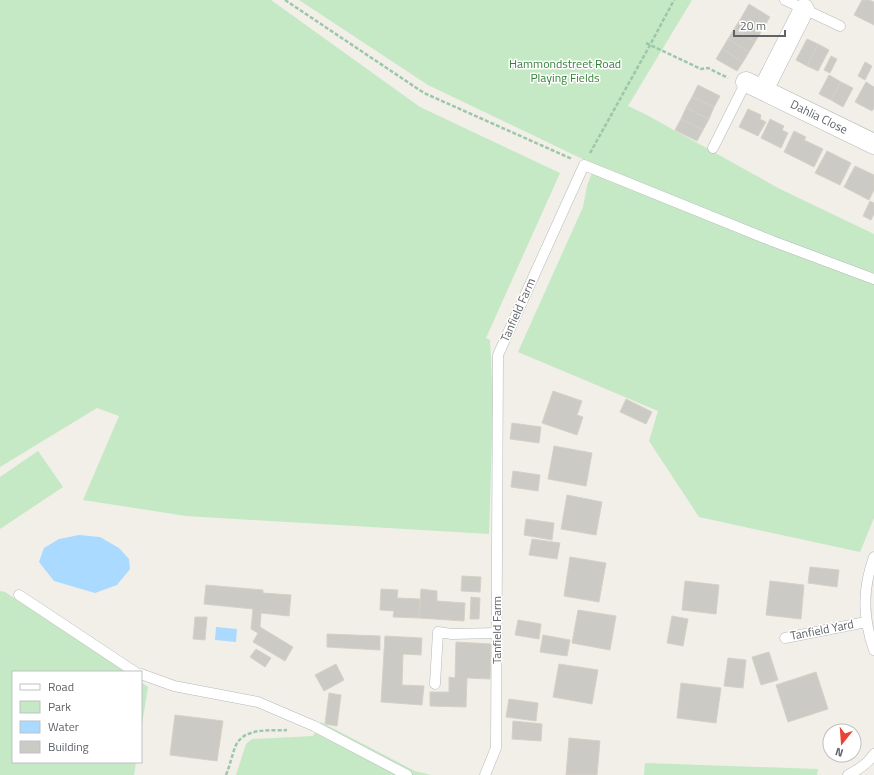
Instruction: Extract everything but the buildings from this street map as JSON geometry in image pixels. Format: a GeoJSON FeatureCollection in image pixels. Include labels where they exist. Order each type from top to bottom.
{"type":"FeatureCollection","features":[{"type":"Feature","properties":{"kind":"street"},"geometry":{"type":"LineString","coordinates":[[763,90],[804,9]]}},
{"type":"Feature","properties":{"kind":"street","name":"Dahlia Close"},"geometry":{"type":"LineString","coordinates":[[746,82],[874,144]]}},
{"type":"Feature","properties":{"kind":"lane"},"geometry":{"type":"LineString","coordinates":[[785,0],[840,26]]}},
{"type":"Feature","properties":{"kind":"lane"},"geometry":{"type":"LineString","coordinates":[[713,148],[746,82]]}},
{"type":"Feature","properties":{"kind":"lane"},"geometry":{"type":"LineString","coordinates":[[584,165],[772,241],[874,279]]}},
{"type":"Feature","properties":{"kind":"lane","name":"Tanfield Farm"},"geometry":{"type":"LineString","coordinates":[[485,775],[496,748],[498,355],[584,165]]}},
{"type":"Feature","properties":{"kind":"lane","name":"Tanfield Yard"},"geometry":{"type":"LineString","coordinates":[[785,638],[866,622],[865,594],[870,568],[874,557]]}},
{"type":"Feature","properties":{"kind":"lane"},"geometry":{"type":"LineString","coordinates":[[19,595],[133,671]]}},
{"type":"Feature","properties":{"kind":"lane"},"geometry":{"type":"LineString","coordinates":[[866,622],[874,650]]}},
{"type":"Feature","properties":{"kind":"lane"},"geometry":{"type":"LineString","coordinates":[[434,684],[438,632],[452,634],[497,633]]}},
{"type":"Feature","properties":{"kind":"lane"},"geometry":{"type":"LineString","coordinates":[[142,674],[174,686],[258,702],[314,726],[407,775]]}},
{"type":"Feature","properties":{"kind":"lane"},"geometry":{"type":"LineString","coordinates":[[848,775],[860,768],[874,754]]}},
{"type":"Feature","properties":{"kind":"path"},"geometry":{"type":"LineString","coordinates":[[285,0],[424,93],[584,165],[590,151],[674,0]]}},
{"type":"Feature","properties":{"kind":"path"},"geometry":{"type":"LineString","coordinates":[[646,43],[701,69],[708,68],[738,82],[746,82]]}},
{"type":"Feature","properties":{"kind":"path"},"geometry":{"type":"LineString","coordinates":[[226,775],[237,744],[246,736],[257,731],[302,730],[314,726]]}},
{"type":"Feature","properties":{"kind":"green space"},"geometry":{"type":"Polygon","coordinates":[[[0,0],[271,0],[420,107],[560,173],[486,338],[490,340],[493,404],[489,534],[186,516],[83,500],[119,416],[97,408],[0,467],[0,0]]]}},
{"type":"Feature","properties":{"kind":"green space","name":"Hammondstreet Road Playing Fields"},"geometry":{"type":"Polygon","coordinates":[[[299,0],[692,0],[628,106],[780,189],[874,234],[874,518],[860,552],[699,517],[649,441],[658,411],[518,352],[583,207],[587,186],[595,165],[428,85],[299,0]]]}},
{"type":"Feature","properties":{"kind":"green space"},"geometry":{"type":"Polygon","coordinates":[[[38,451],[63,487],[0,529],[0,477],[38,451]]]}},
{"type":"Feature","properties":{"kind":"green space"},"geometry":{"type":"Polygon","coordinates":[[[0,591],[5,592],[124,671],[12,671],[12,763],[136,763],[134,775],[0,775],[0,591]]]}},
{"type":"Feature","properties":{"kind":"green space"},"geometry":{"type":"Polygon","coordinates":[[[142,683],[148,687],[142,725],[142,683]]]}},
{"type":"Feature","properties":{"kind":"green space"},"geometry":{"type":"Polygon","coordinates":[[[321,722],[415,771],[431,775],[236,775],[246,744],[252,739],[313,736],[321,722]]]}},
{"type":"Feature","properties":{"kind":"green space"},"geometry":{"type":"Polygon","coordinates":[[[645,763],[818,769],[817,775],[644,775],[645,763]]]}},
{"type":"Feature","properties":{"kind":"water"},"geometry":{"type":"Polygon","coordinates":[[[79,535],[100,537],[119,548],[129,559],[130,569],[117,585],[95,593],[54,581],[39,562],[44,548],[59,539],[79,535]]]}},
{"type":"Feature","properties":{"kind":"water"},"geometry":{"type":"Polygon","coordinates":[[[216,627],[237,629],[236,642],[215,640],[216,627]]]}}]}
